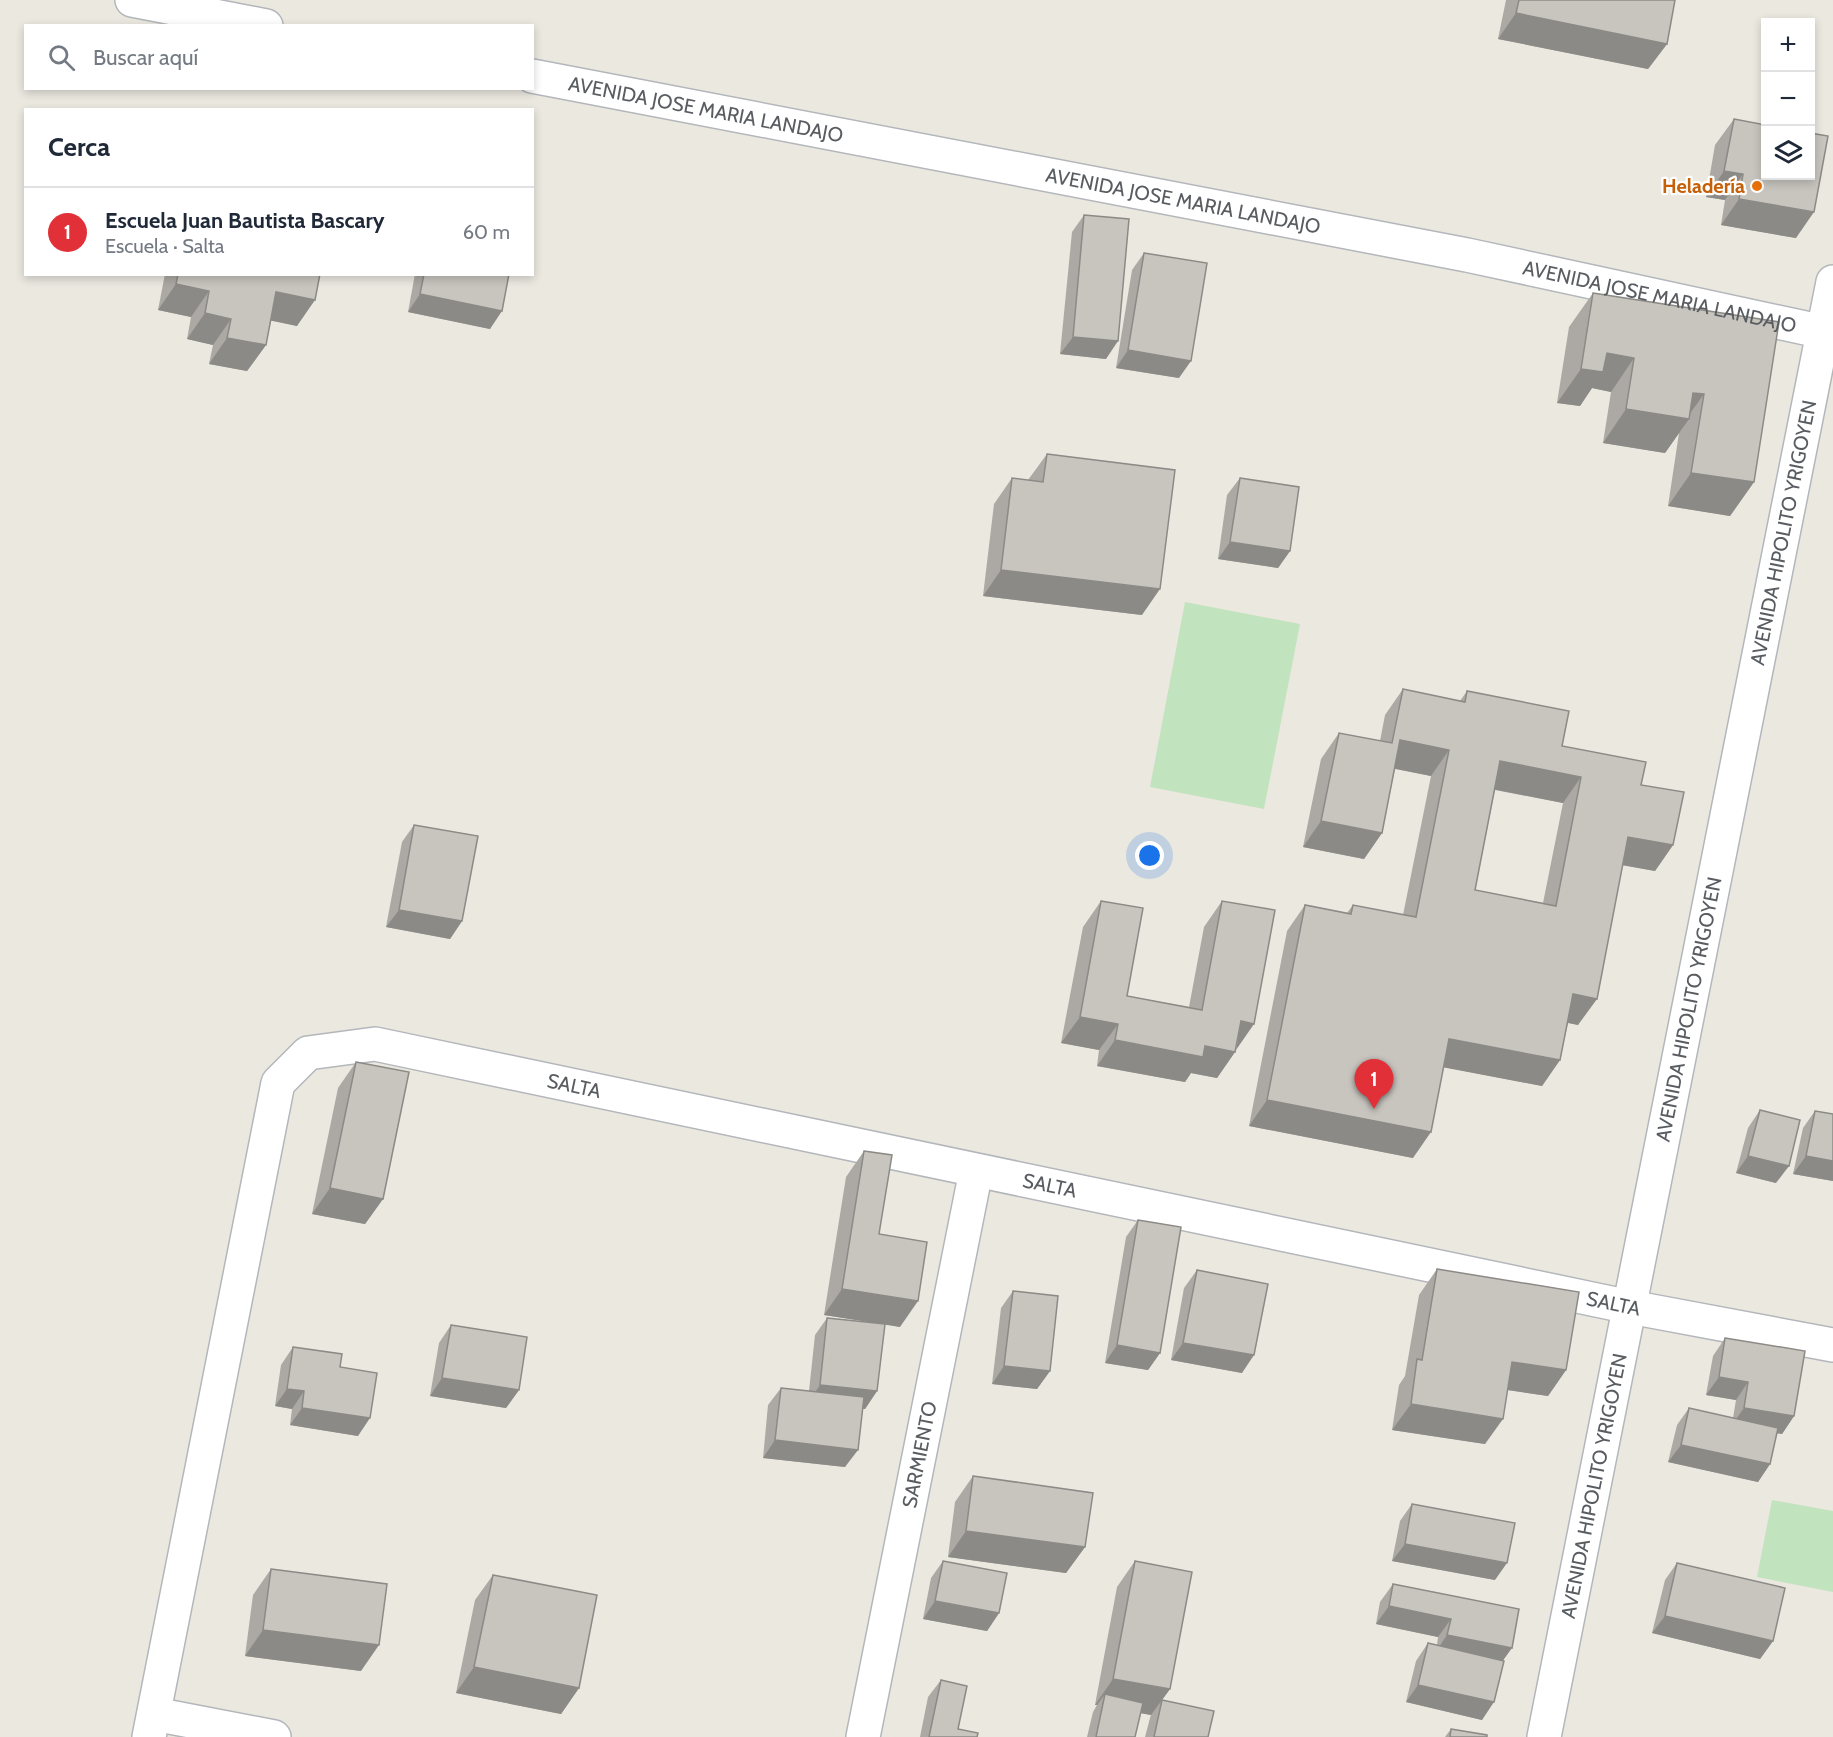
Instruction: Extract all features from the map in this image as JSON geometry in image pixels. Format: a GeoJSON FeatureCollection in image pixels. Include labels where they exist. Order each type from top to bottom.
{"type":"FeatureCollection","features":[{"type":"Feature","properties":{"kind":"street"},"geometry":{"type":"LineString","coordinates":[[132,0],[256,24]]}},
{"type":"Feature","properties":{"kind":"street","name":"AVENIDA JOSE MARIA LANDAJO"},"geometry":{"type":"LineString","coordinates":[[534,76],[1467,255],[1828,333]]}},
{"type":"Feature","properties":{"kind":"street","name":"AVENIDA HIPOLITO YRIGOYEN"},"geometry":{"type":"LineString","coordinates":[[1544,1737],[1828,333],[1833,282]]}},
{"type":"Feature","properties":{"kind":"street","name":"SALTA"},"geometry":{"type":"LineString","coordinates":[[151,1725],[278,1083],[308,1053],[375,1044],[1630,1307],[1833,1345]]}},
{"type":"Feature","properties":{"kind":"street","name":"SARMIENTO"},"geometry":{"type":"LineString","coordinates":[[863,1737],[976,1171]]}},
{"type":"Feature","properties":{"kind":"street"},"geometry":{"type":"LineString","coordinates":[[151,1725],[274,1737]]}},
{"type":"Feature","properties":{"kind":"green space"},"geometry":{"type":"Polygon","coordinates":[[[1185,602],[1300,624],[1264,809],[1150,787],[1185,602]]]}},
{"type":"Feature","properties":{"kind":"green space"},"geometry":{"type":"Polygon","coordinates":[[[1772,1500],[1833,1511],[1833,1592],[1757,1577],[1772,1500]]]}},
{"type":"Feature","properties":{"kind":"building"},"geometry":{"type":"Polygon","coordinates":[[[1519,0],[1675,0],[1667,44],[1516,13],[1519,0]]]}},
{"type":"Feature","properties":{"kind":"building"},"geometry":{"type":"Polygon","coordinates":[[[1734,119],[1761,124],[1761,180],[1815,180],[1815,134],[1828,136],[1814,212],[1739,199],[1743,174],[1724,171],[1734,119]]]}},
{"type":"Feature","properties":{"kind":"building"},"geometry":{"type":"Polygon","coordinates":[[[1084,215],[1129,219],[1118,341],[1073,337],[1084,215]]]}},
{"type":"Feature","properties":{"kind":"building"},"geometry":{"type":"Polygon","coordinates":[[[1144,253],[1207,263],[1191,361],[1128,350],[1144,253]]]}},
{"type":"Feature","properties":{"kind":"building"},"geometry":{"type":"Polygon","coordinates":[[[178,276],[320,276],[315,300],[276,292],[266,345],[227,338],[231,319],[205,313],[209,291],[176,284],[178,276]]]}},
{"type":"Feature","properties":{"kind":"building"},"geometry":{"type":"Polygon","coordinates":[[[424,276],[509,276],[502,311],[420,294],[424,276]]]}},
{"type":"Feature","properties":{"kind":"building"},"geometry":{"type":"Polygon","coordinates":[[[1593,293],[1779,322],[1754,482],[1691,473],[1704,394],[1693,393],[1689,419],[1626,409],[1634,358],[1607,353],[1603,372],[1581,369],[1593,293]]]}},
{"type":"Feature","properties":{"kind":"building"},"geometry":{"type":"Polygon","coordinates":[[[1047,454],[1175,470],[1160,589],[1001,570],[1012,478],[1043,482],[1047,454]]]}},
{"type":"Feature","properties":{"kind":"building"},"geometry":{"type":"Polygon","coordinates":[[[1240,478],[1299,487],[1290,551],[1230,542],[1240,478]]]}},
{"type":"Feature","properties":{"kind":"building"},"geometry":{"type":"Polygon","coordinates":[[[1403,689],[1465,702],[1467,691],[1569,711],[1562,746],[1646,762],[1641,785],[1684,792],[1673,845],[1628,837],[1597,999],[1573,994],[1560,1060],[1449,1039],[1431,1132],[1267,1100],[1305,905],[1351,914],[1353,905],[1416,917],[1449,750],[1400,740],[1382,833],[1321,821],[1339,733],[1392,743],[1403,689]],[[1500,761],[1475,890],[1556,906],[1581,777],[1500,761]]]}},
{"type":"Feature","properties":{"kind":"building"},"geometry":{"type":"Polygon","coordinates":[[[414,825],[478,836],[462,921],[399,910],[414,825]]]}},
{"type":"Feature","properties":{"kind":"building"},"geometry":{"type":"Polygon","coordinates":[[[1101,901],[1143,908],[1127,996],[1202,1010],[1222,901],[1275,910],[1254,1024],[1241,1021],[1235,1052],[1205,1046],[1203,1057],[1115,1040],[1118,1024],[1080,1017],[1101,901]]]}},
{"type":"Feature","properties":{"kind":"building"},"geometry":{"type":"Polygon","coordinates":[[[356,1062],[409,1072],[383,1199],[330,1188],[356,1062]]]}},
{"type":"Feature","properties":{"kind":"building"},"geometry":{"type":"Polygon","coordinates":[[[1760,1110],[1800,1120],[1789,1166],[1748,1156],[1760,1110]]]}},
{"type":"Feature","properties":{"kind":"building"},"geometry":{"type":"Polygon","coordinates":[[[1815,1111],[1833,1114],[1833,1161],[1806,1156],[1815,1111]]]}},
{"type":"Feature","properties":{"kind":"building"},"geometry":{"type":"Polygon","coordinates":[[[864,1151],[892,1155],[879,1234],[927,1242],[918,1301],[842,1289],[864,1151]]]}},
{"type":"Feature","properties":{"kind":"building"},"geometry":{"type":"Polygon","coordinates":[[[1138,1220],[1181,1227],[1160,1353],[1117,1345],[1138,1220]]]}},
{"type":"Feature","properties":{"kind":"building"},"geometry":{"type":"Polygon","coordinates":[[[1437,1269],[1579,1292],[1566,1370],[1512,1362],[1503,1419],[1411,1404],[1417,1359],[1422,1360],[1437,1269]]]}},
{"type":"Feature","properties":{"kind":"building"},"geometry":{"type":"Polygon","coordinates":[[[1197,1270],[1268,1284],[1254,1355],[1183,1343],[1197,1270]]]}},
{"type":"Feature","properties":{"kind":"building"},"geometry":{"type":"Polygon","coordinates":[[[1013,1291],[1058,1296],[1050,1371],[1004,1366],[1013,1291]]]}},
{"type":"Feature","properties":{"kind":"building"},"geometry":{"type":"Polygon","coordinates":[[[827,1318],[885,1324],[877,1391],[820,1385],[827,1318]]]}},
{"type":"Feature","properties":{"kind":"building"},"geometry":{"type":"Polygon","coordinates":[[[451,1325],[527,1337],[519,1390],[442,1378],[451,1325]]]}},
{"type":"Feature","properties":{"kind":"building"},"geometry":{"type":"Polygon","coordinates":[[[1725,1338],[1805,1351],[1794,1416],[1744,1408],[1748,1382],[1719,1377],[1725,1338]]]}},
{"type":"Feature","properties":{"kind":"building"},"geometry":{"type":"Polygon","coordinates":[[[293,1347],[342,1354],[340,1367],[377,1373],[370,1418],[302,1408],[304,1391],[287,1389],[293,1347]]]}},
{"type":"Feature","properties":{"kind":"building"},"geometry":{"type":"Polygon","coordinates":[[[781,1388],[864,1397],[858,1450],[775,1440],[781,1388]]]}},
{"type":"Feature","properties":{"kind":"building"},"geometry":{"type":"Polygon","coordinates":[[[1689,1408],[1778,1428],[1770,1464],[1681,1445],[1689,1408]]]}},
{"type":"Feature","properties":{"kind":"building"},"geometry":{"type":"Polygon","coordinates":[[[973,1476],[1093,1493],[1085,1547],[966,1531],[973,1476]]]}},
{"type":"Feature","properties":{"kind":"building"},"geometry":{"type":"Polygon","coordinates":[[[1412,1504],[1515,1523],[1507,1563],[1405,1544],[1412,1504]]]}},
{"type":"Feature","properties":{"kind":"building"},"geometry":{"type":"Polygon","coordinates":[[[943,1561],[1007,1573],[999,1613],[935,1601],[943,1561]]]}},
{"type":"Feature","properties":{"kind":"building"},"geometry":{"type":"Polygon","coordinates":[[[1135,1561],[1192,1572],[1170,1689],[1113,1679],[1135,1561]]]}},
{"type":"Feature","properties":{"kind":"building"},"geometry":{"type":"Polygon","coordinates":[[[1677,1563],[1785,1588],[1773,1641],[1665,1616],[1677,1563]]]}},
{"type":"Feature","properties":{"kind":"building"},"geometry":{"type":"Polygon","coordinates":[[[271,1569],[387,1584],[379,1645],[263,1630],[271,1569]]]}},
{"type":"Feature","properties":{"kind":"building"},"geometry":{"type":"Polygon","coordinates":[[[493,1575],[597,1595],[579,1688],[474,1667],[493,1575]]]}},
{"type":"Feature","properties":{"kind":"building"},"geometry":{"type":"Polygon","coordinates":[[[1393,1584],[1519,1609],[1512,1648],[1447,1635],[1451,1619],[1389,1606],[1393,1584]]]}},
{"type":"Feature","properties":{"kind":"building"},"geometry":{"type":"Polygon","coordinates":[[[1428,1643],[1504,1661],[1494,1702],[1418,1685],[1428,1643]]]}},
{"type":"Feature","properties":{"kind":"building"},"geometry":{"type":"Polygon","coordinates":[[[941,1680],[967,1686],[958,1729],[978,1733],[977,1737],[929,1737],[941,1680]]]}},
{"type":"Feature","properties":{"kind":"building"},"geometry":{"type":"Polygon","coordinates":[[[1105,1694],[1143,1703],[1135,1737],[1096,1737],[1105,1694]]]}},
{"type":"Feature","properties":{"kind":"building"},"geometry":{"type":"Polygon","coordinates":[[[1162,1700],[1214,1711],[1208,1737],[1154,1737],[1162,1700]]]}},
{"type":"Feature","properties":{"kind":"building"},"geometry":{"type":"Polygon","coordinates":[[[1451,1729],[1487,1735],[1487,1737],[1450,1737],[1451,1729]]]}},
{"type":"Feature","properties":{"kind":"place","name":"Heladería"},"geometry":{"type":"Point","coordinates":[1757,186]}},
{"type":"Feature","properties":{"kind":"place","name":"Escuela Juan Bautista Bascary"},"geometry":{"type":"Point","coordinates":[1374,1109]}}]}
